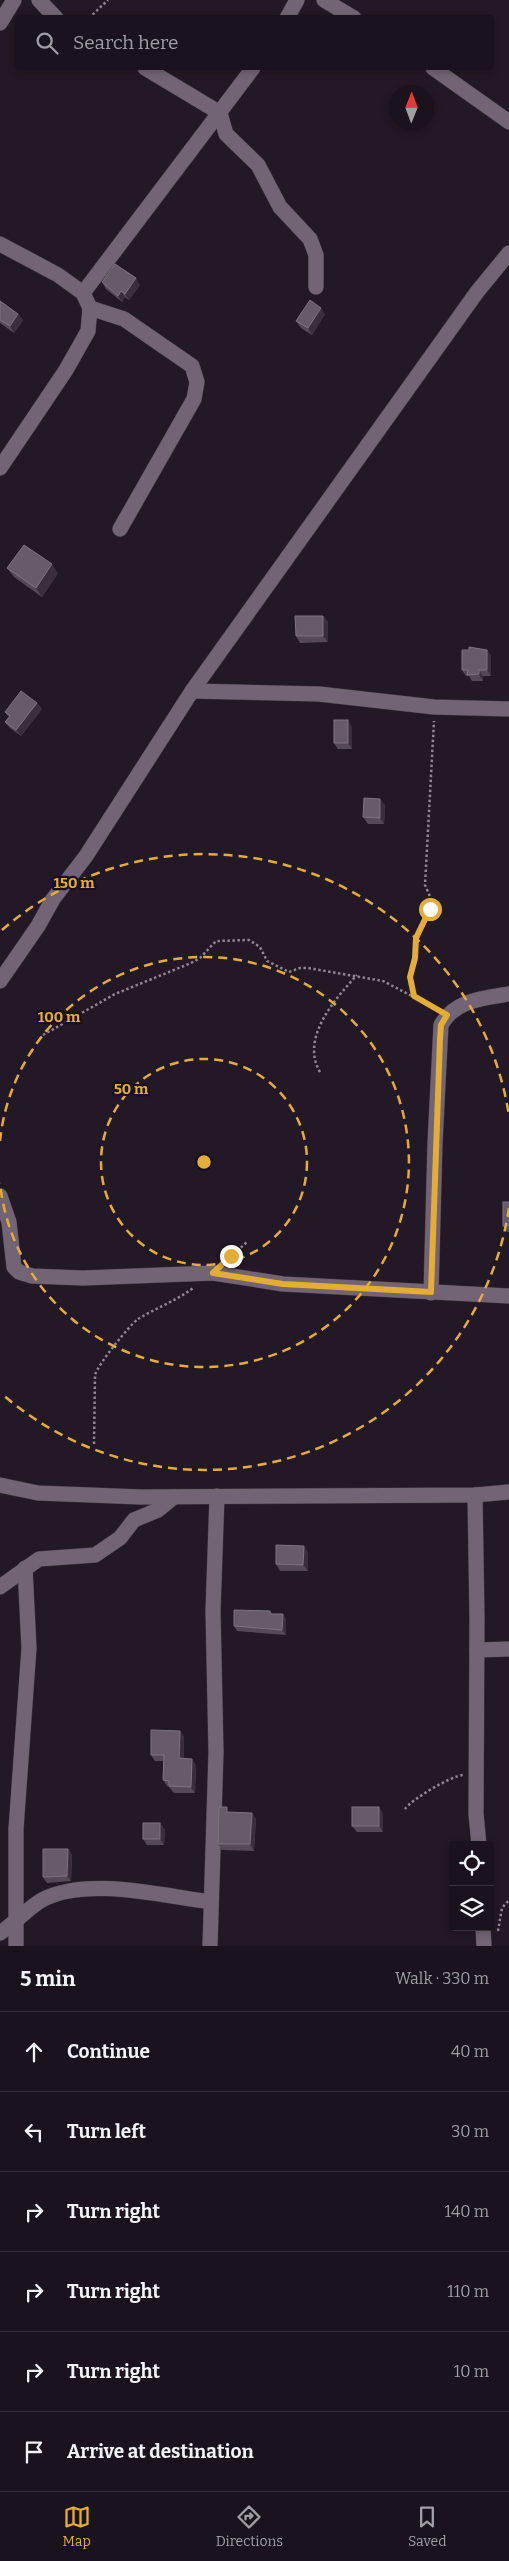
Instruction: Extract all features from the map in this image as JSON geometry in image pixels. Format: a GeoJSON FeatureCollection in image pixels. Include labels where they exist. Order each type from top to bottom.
{"type":"FeatureCollection","features":[{"type":"Feature","properties":{"kind":"street"},"geometry":{"type":"LineString","coordinates":[[0,23],[14,0]]}},
{"type":"Feature","properties":{"kind":"street"},"geometry":{"type":"LineString","coordinates":[[38,0],[53,15]]}},
{"type":"Feature","properties":{"kind":"street"},"geometry":{"type":"LineString","coordinates":[[289,15],[298,0]]}},
{"type":"Feature","properties":{"kind":"street"},"geometry":{"type":"LineString","coordinates":[[324,0],[349,15]]}},
{"type":"Feature","properties":{"kind":"street"},"geometry":{"type":"LineString","coordinates":[[148,70],[220,113],[226,134],[258,165],[280,207],[310,239],[316,255],[316,287]]}},
{"type":"Feature","properties":{"kind":"street"},"geometry":{"type":"LineString","coordinates":[[83,293],[252,70]]}},
{"type":"Feature","properties":{"kind":"street"},"geometry":{"type":"LineString","coordinates":[[436,70],[509,122]]}},
{"type":"Feature","properties":{"kind":"street"},"geometry":{"type":"LineString","coordinates":[[0,244],[58,275],[83,293],[90,308],[88,331],[66,370],[0,468]]}},
{"type":"Feature","properties":{"kind":"street"},"geometry":{"type":"LineString","coordinates":[[0,981],[38,926],[53,899],[86,856],[141,767],[192,691],[476,292],[509,253]]}},
{"type":"Feature","properties":{"kind":"street"},"geometry":{"type":"LineString","coordinates":[[90,308],[124,319],[169,350],[192,366],[197,382],[194,398],[120,529]]}},
{"type":"Feature","properties":{"kind":"street"},"geometry":{"type":"LineString","coordinates":[[192,691],[319,694],[434,707],[509,709]]}},
{"type":"Feature","properties":{"kind":"street"},"geometry":{"type":"LineString","coordinates":[[431,1292],[441,1025],[447,1015],[456,1007],[468,1002],[509,994]]}},
{"type":"Feature","properties":{"kind":"street"},"geometry":{"type":"LineString","coordinates":[[0,1196],[9,1222],[14,1267],[22,1274],[32,1276],[83,1278],[213,1273],[283,1284],[509,1296]]}},
{"type":"Feature","properties":{"kind":"street"},"geometry":{"type":"LineString","coordinates":[[0,1485],[38,1493],[174,1497],[475,1495],[509,1492]]}},
{"type":"Feature","properties":{"kind":"street"},"geometry":{"type":"LineString","coordinates":[[475,1495],[477,1650],[476,1814],[479,1841]]}},
{"type":"Feature","properties":{"kind":"street"},"geometry":{"type":"LineString","coordinates":[[210,1946],[216,1752],[213,1611],[217,1496]]}},
{"type":"Feature","properties":{"kind":"street"},"geometry":{"type":"LineString","coordinates":[[0,1587],[39,1558],[95,1554],[120,1538],[134,1520],[158,1510],[174,1497]]}},
{"type":"Feature","properties":{"kind":"street"},"geometry":{"type":"LineString","coordinates":[[16,1946],[16,1829],[28,1648],[25,1568]]}},
{"type":"Feature","properties":{"kind":"street"},"geometry":{"type":"LineString","coordinates":[[477,1650],[509,1649]]}},
{"type":"Feature","properties":{"kind":"street"},"geometry":{"type":"LineString","coordinates":[[0,1933],[16,1923],[42,1900],[75,1888],[95,1888],[212,1902]]}},
{"type":"Feature","properties":{"kind":"street"},"geometry":{"type":"LineString","coordinates":[[482,1931],[484,1946]]}},
{"type":"Feature","properties":{"kind":"path"},"geometry":{"type":"LineString","coordinates":[[92,15],[108,0]]}},
{"type":"Feature","properties":{"kind":"path"},"geometry":{"type":"LineString","coordinates":[[414,996],[410,977],[415,958],[416,938],[430,909],[426,878],[434,707]]}},
{"type":"Feature","properties":{"kind":"path"},"geometry":{"type":"LineString","coordinates":[[43,1035],[115,994],[191,963],[200,958],[216,941],[225,939],[255,942],[267,961],[289,972],[303,968],[357,975],[384,981],[447,1015]]}},
{"type":"Feature","properties":{"kind":"path"},"geometry":{"type":"LineString","coordinates":[[320,1072],[314,1059],[320,1025],[345,988],[357,975]]}},
{"type":"Feature","properties":{"kind":"path"},"geometry":{"type":"LineString","coordinates":[[94,1444],[96,1375],[100,1366],[138,1320],[182,1296],[213,1273],[247,1242]]}},
{"type":"Feature","properties":{"kind":"path"},"geometry":{"type":"LineString","coordinates":[[406,1809],[412,1801],[455,1777],[476,1774]]}},
{"type":"Feature","properties":{"kind":"building"},"geometry":{"type":"Polygon","coordinates":[[[115,264],[136,278],[125,294],[121,291],[118,296],[102,282],[115,264]]]}},
{"type":"Feature","properties":{"kind":"building"},"geometry":{"type":"Polygon","coordinates":[[[310,300],[321,308],[308,328],[296,321],[310,300]]]}},
{"type":"Feature","properties":{"kind":"building"},"geometry":{"type":"Polygon","coordinates":[[[0,301],[18,314],[10,326],[0,320],[0,301]]]}},
{"type":"Feature","properties":{"kind":"building"},"geometry":{"type":"Polygon","coordinates":[[[24,545],[52,564],[36,588],[7,568],[24,545]]]}},
{"type":"Feature","properties":{"kind":"building"},"geometry":{"type":"Polygon","coordinates":[[[295,616],[323,616],[323,636],[296,636],[295,616]]]}},
{"type":"Feature","properties":{"kind":"building"},"geometry":{"type":"Polygon","coordinates":[[[469,647],[487,650],[487,670],[479,670],[479,674],[467,675],[468,670],[462,670],[462,650],[469,650],[469,647]]]}},
{"type":"Feature","properties":{"kind":"building"},"geometry":{"type":"Polygon","coordinates":[[[21,691],[37,703],[16,730],[5,722],[10,716],[5,712],[21,691]]]}},
{"type":"Feature","properties":{"kind":"building"},"geometry":{"type":"Polygon","coordinates":[[[334,720],[348,720],[348,743],[334,743],[334,720]]]}},
{"type":"Feature","properties":{"kind":"building"},"geometry":{"type":"Polygon","coordinates":[[[364,798],[380,799],[380,818],[363,817],[364,798]]]}},
{"type":"Feature","properties":{"kind":"building"},"geometry":{"type":"Polygon","coordinates":[[[503,1202],[509,1202],[509,1226],[503,1226],[503,1202]]]}},
{"type":"Feature","properties":{"kind":"building"},"geometry":{"type":"Polygon","coordinates":[[[276,1545],[304,1546],[303,1565],[276,1564],[276,1545]]]}},
{"type":"Feature","properties":{"kind":"building"},"geometry":{"type":"Polygon","coordinates":[[[234,1610],[270,1611],[270,1614],[283,1614],[282,1630],[234,1626],[234,1610]]]}},
{"type":"Feature","properties":{"kind":"building"},"geometry":{"type":"Polygon","coordinates":[[[151,1730],[180,1731],[179,1758],[192,1759],[191,1787],[169,1786],[169,1781],[163,1780],[164,1755],[151,1755],[151,1730]]]}},
{"type":"Feature","properties":{"kind":"building"},"geometry":{"type":"Polygon","coordinates":[[[219,1807],[227,1807],[227,1812],[252,1813],[250,1844],[218,1844],[219,1807]]]}},
{"type":"Feature","properties":{"kind":"building"},"geometry":{"type":"Polygon","coordinates":[[[352,1807],[379,1807],[379,1826],[352,1826],[352,1807]]]}},
{"type":"Feature","properties":{"kind":"building"},"geometry":{"type":"Polygon","coordinates":[[[143,1823],[160,1823],[160,1839],[143,1839],[143,1823]]]}},
{"type":"Feature","properties":{"kind":"building"},"geometry":{"type":"Polygon","coordinates":[[[43,1849],[68,1849],[67,1876],[43,1877],[43,1849]]]}},
{"type":"Feature","properties":{"kind":"route"},"geometry":{"type":"LineString","coordinates":[[231,1256],[213,1273],[283,1284],[431,1292],[440,1039],[441,1025],[447,1015],[414,996],[410,977],[415,958],[416,938],[430,909]]}}]}
